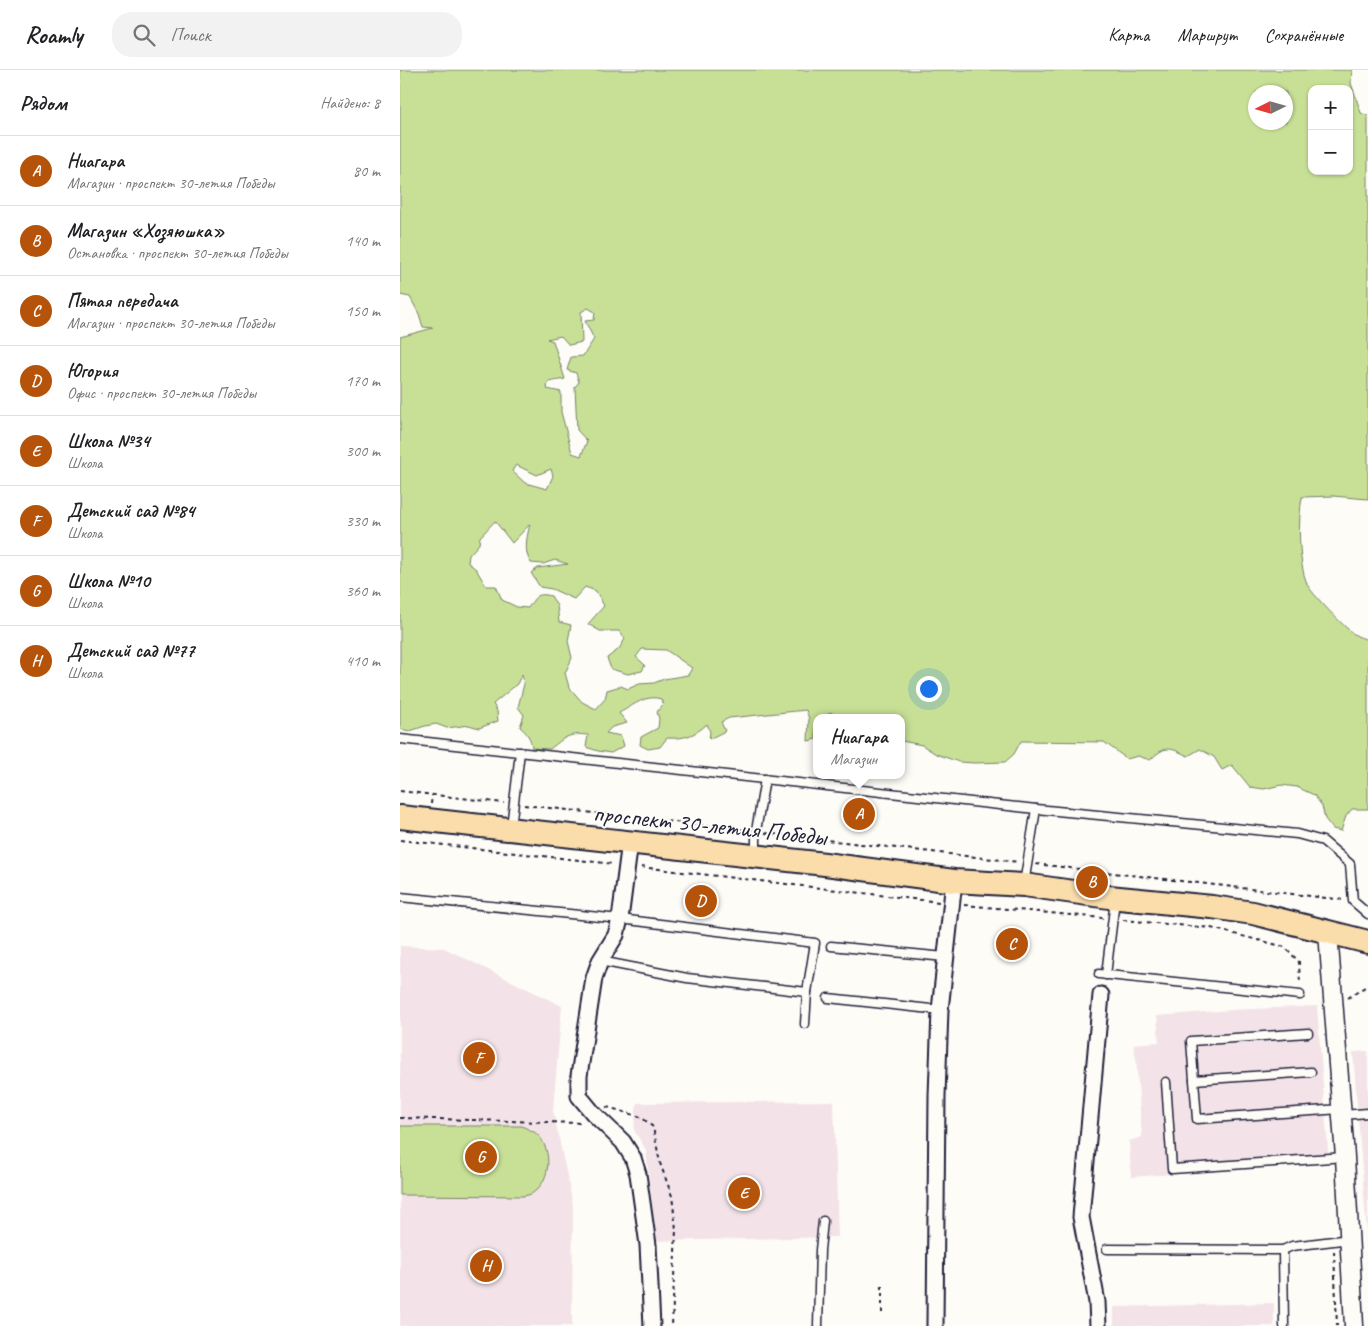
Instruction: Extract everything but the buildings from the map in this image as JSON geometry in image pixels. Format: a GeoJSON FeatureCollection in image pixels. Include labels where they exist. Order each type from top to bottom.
{"type":"FeatureCollection","features":[{"type":"Feature","properties":{"kind":"main road","name":"проспект 30-летия Победы"},"geometry":{"type":"LineString","coordinates":[[400,817],[630,842],[954,881],[1024,886],[1114,908],[1212,907],[1253,913],[1368,942]]}},
{"type":"Feature","properties":{"kind":"street"},"geometry":{"type":"LineString","coordinates":[[630,842],[620,919],[616,935],[600,961],[594,978],[580,1066],[579,1096],[593,1113],[623,1142],[633,1158],[638,1174],[648,1245],[652,1326]]}},
{"type":"Feature","properties":{"kind":"street"},"geometry":{"type":"LineString","coordinates":[[935,1326],[937,1096],[940,1010],[954,881]]}},
{"type":"Feature","properties":{"kind":"street"},"geometry":{"type":"LineString","coordinates":[[1328,932],[1345,1158],[1354,1326]]}},
{"type":"Feature","properties":{"kind":"street"},"geometry":{"type":"LineString","coordinates":[[1098,1326],[1097,1302],[1081,1217],[1101,995]]}},
{"type":"Feature","properties":{"kind":"lane"},"geometry":{"type":"LineString","coordinates":[[400,738],[1036,809],[1297,834],[1323,841],[1350,864],[1353,901],[1368,914]]}},
{"type":"Feature","properties":{"kind":"lane"},"geometry":{"type":"LineString","coordinates":[[511,829],[520,752]]}},
{"type":"Feature","properties":{"kind":"lane"},"geometry":{"type":"LineString","coordinates":[[756,857],[756,832],[765,778]]}},
{"type":"Feature","properties":{"kind":"lane"},"geometry":{"type":"LineString","coordinates":[[1024,886],[1026,863],[1036,809]]}},
{"type":"Feature","properties":{"kind":"lane"},"geometry":{"type":"LineString","coordinates":[[400,897],[620,919],[815,942],[807,992],[805,1024]]}},
{"type":"Feature","properties":{"kind":"lane"},"geometry":{"type":"LineString","coordinates":[[1114,908],[1103,975],[1300,995]]}},
{"type":"Feature","properties":{"kind":"lane"},"geometry":{"type":"LineString","coordinates":[[831,946],[945,957]]}},
{"type":"Feature","properties":{"kind":"lane"},"geometry":{"type":"LineString","coordinates":[[600,961],[687,978],[807,992]]}},
{"type":"Feature","properties":{"kind":"lane"},"geometry":{"type":"LineString","coordinates":[[828,998],[940,1010]]}},
{"type":"Feature","properties":{"kind":"lane"},"geometry":{"type":"LineString","coordinates":[[1308,1033],[1192,1041],[1197,1119],[1341,1112],[1368,1113]]}},
{"type":"Feature","properties":{"kind":"lane"},"geometry":{"type":"LineString","coordinates":[[1194,1080],[1311,1072]]}},
{"type":"Feature","properties":{"kind":"lane"},"geometry":{"type":"LineString","coordinates":[[1166,1082],[1172,1169],[1345,1158]]}},
{"type":"Feature","properties":{"kind":"lane"},"geometry":{"type":"LineString","coordinates":[[818,1326],[820,1250],[823,1220]]}},
{"type":"Feature","properties":{"kind":"lane"},"geometry":{"type":"LineString","coordinates":[[1107,1249],[1283,1250],[1292,1246],[1350,1239]]}},
{"type":"Feature","properties":{"kind":"lane"},"geometry":{"type":"LineString","coordinates":[[1283,1250],[1284,1326]]}},
{"type":"Feature","properties":{"kind":"path"},"geometry":{"type":"LineString","coordinates":[[400,791],[1353,901]]}},
{"type":"Feature","properties":{"kind":"path"},"geometry":{"type":"LineString","coordinates":[[400,840],[951,903],[1114,908],[1211,928],[1285,947],[1299,962],[1300,995]]}},
{"type":"Feature","properties":{"kind":"path"},"geometry":{"type":"LineString","coordinates":[[1333,1000],[1345,1001],[1368,985]]}},
{"type":"Feature","properties":{"kind":"path"},"geometry":{"type":"LineString","coordinates":[[605,1107],[640,1117],[654,1126],[660,1163],[672,1196],[676,1228],[672,1326]]}},
{"type":"Feature","properties":{"kind":"path"},"geometry":{"type":"LineString","coordinates":[[400,1118],[581,1122]]}},
{"type":"Feature","properties":{"kind":"path"},"geometry":{"type":"LineString","coordinates":[[882,1285],[882,1313]]}},
{"type":"Feature","properties":{"kind":"shaded area"},"geometry":{"type":"Polygon","coordinates":[[[400,946],[444,948],[562,1006],[553,1110],[573,1205],[572,1326],[400,1326],[400,946]]]}},
{"type":"Feature","properties":{"kind":"shaded area"},"geometry":{"type":"Polygon","coordinates":[[[1317,1006],[1329,1163],[1131,1177],[1129,1141],[1142,1137],[1136,1058],[1133,1044],[1159,1042],[1157,1016],[1317,1006]]]}},
{"type":"Feature","properties":{"kind":"shaded area"},"geometry":{"type":"Polygon","coordinates":[[[1368,1051],[1368,1247],[1353,1052],[1368,1051]]]}},
{"type":"Feature","properties":{"kind":"shaded area"},"geometry":{"type":"Polygon","coordinates":[[[834,1101],[838,1237],[656,1241],[646,1150],[634,1130],[637,1103],[834,1101]]]}},
{"type":"Feature","properties":{"kind":"shaded area"},"geometry":{"type":"Polygon","coordinates":[[[1274,1303],[1274,1326],[1114,1326],[1114,1307],[1274,1303]]]}},
{"type":"Feature","properties":{"kind":"green space"},"geometry":{"type":"Polygon","coordinates":[[[400,70],[1352,70],[1352,85],[1308,85],[1308,175],[1353,175],[1353,89],[1361,113],[1368,116],[1368,499],[1333,496],[1302,497],[1300,541],[1302,564],[1307,584],[1314,594],[1350,631],[1368,640],[1368,809],[1352,809],[1346,816],[1341,831],[1333,829],[1325,819],[1322,806],[1314,795],[1297,787],[1281,785],[1264,789],[1250,787],[1232,765],[1222,770],[1214,757],[1200,749],[1188,756],[1168,749],[1160,752],[1150,760],[1138,756],[1127,759],[1104,742],[1021,741],[1014,754],[1005,762],[959,762],[936,754],[922,745],[905,742],[905,714],[833,714],[831,712],[828,714],[813,714],[813,740],[808,741],[809,719],[806,710],[729,718],[721,722],[725,731],[709,739],[710,732],[707,724],[693,734],[679,738],[667,738],[660,747],[648,749],[640,745],[641,737],[658,728],[659,719],[657,712],[663,704],[661,699],[650,698],[644,699],[619,713],[627,723],[612,727],[606,733],[621,736],[624,746],[611,753],[586,747],[588,735],[571,735],[559,741],[550,749],[532,748],[531,741],[520,727],[524,715],[518,707],[524,684],[522,674],[517,684],[493,704],[497,711],[498,721],[479,728],[469,725],[447,728],[436,724],[410,731],[400,729],[400,337],[433,328],[423,327],[410,297],[400,295],[400,70]],[[588,308],[581,312],[582,342],[569,345],[561,336],[547,339],[553,341],[565,379],[548,382],[547,389],[561,392],[561,412],[572,453],[581,456],[587,441],[577,430],[575,387],[579,382],[576,373],[567,370],[571,357],[583,356],[594,339],[585,321],[594,320],[595,312],[588,308]],[[516,465],[512,471],[525,483],[547,489],[553,476],[551,469],[537,475],[516,465]],[[495,521],[480,537],[479,544],[469,555],[468,563],[476,569],[486,586],[496,586],[502,600],[517,607],[528,608],[539,595],[551,596],[557,606],[559,622],[571,625],[568,641],[572,658],[565,673],[569,687],[582,702],[596,709],[605,699],[607,690],[621,686],[628,689],[639,684],[654,683],[664,679],[688,675],[692,668],[666,650],[642,649],[636,657],[645,665],[642,671],[628,674],[611,669],[607,658],[619,649],[625,639],[619,631],[600,631],[588,624],[604,606],[596,591],[585,587],[574,599],[552,589],[540,587],[531,573],[538,568],[568,564],[555,560],[543,564],[531,563],[526,549],[530,524],[512,543],[495,521]]]}},
{"type":"Feature","properties":{"kind":"green space"},"geometry":{"type":"Polygon","coordinates":[[[400,1126],[522,1126],[537,1134],[543,1142],[548,1157],[544,1180],[540,1187],[532,1194],[523,1196],[400,1195],[400,1126]]]}},
{"type":"Feature","properties":{"kind":"place","name":"Ниагара"},"geometry":{"type":"Point","coordinates":[859,814]}},
{"type":"Feature","properties":{"kind":"place","name":"Магазин «Хозяюшка»"},"geometry":{"type":"Point","coordinates":[1092,882]}},
{"type":"Feature","properties":{"kind":"place","name":"Югория"},"geometry":{"type":"Point","coordinates":[701,901]}},
{"type":"Feature","properties":{"kind":"place","name":"Пятая передача"},"geometry":{"type":"Point","coordinates":[1012,944]}},
{"type":"Feature","properties":{"kind":"place","name":"Детский сад №84"},"geometry":{"type":"Point","coordinates":[479,1058]}},
{"type":"Feature","properties":{"kind":"place","name":"Школа №10"},"geometry":{"type":"Point","coordinates":[481,1157]}},
{"type":"Feature","properties":{"kind":"place","name":"Школа №34"},"geometry":{"type":"Point","coordinates":[744,1193]}},
{"type":"Feature","properties":{"kind":"place","name":"Детский сад №77"},"geometry":{"type":"Point","coordinates":[486,1266]}}]}
